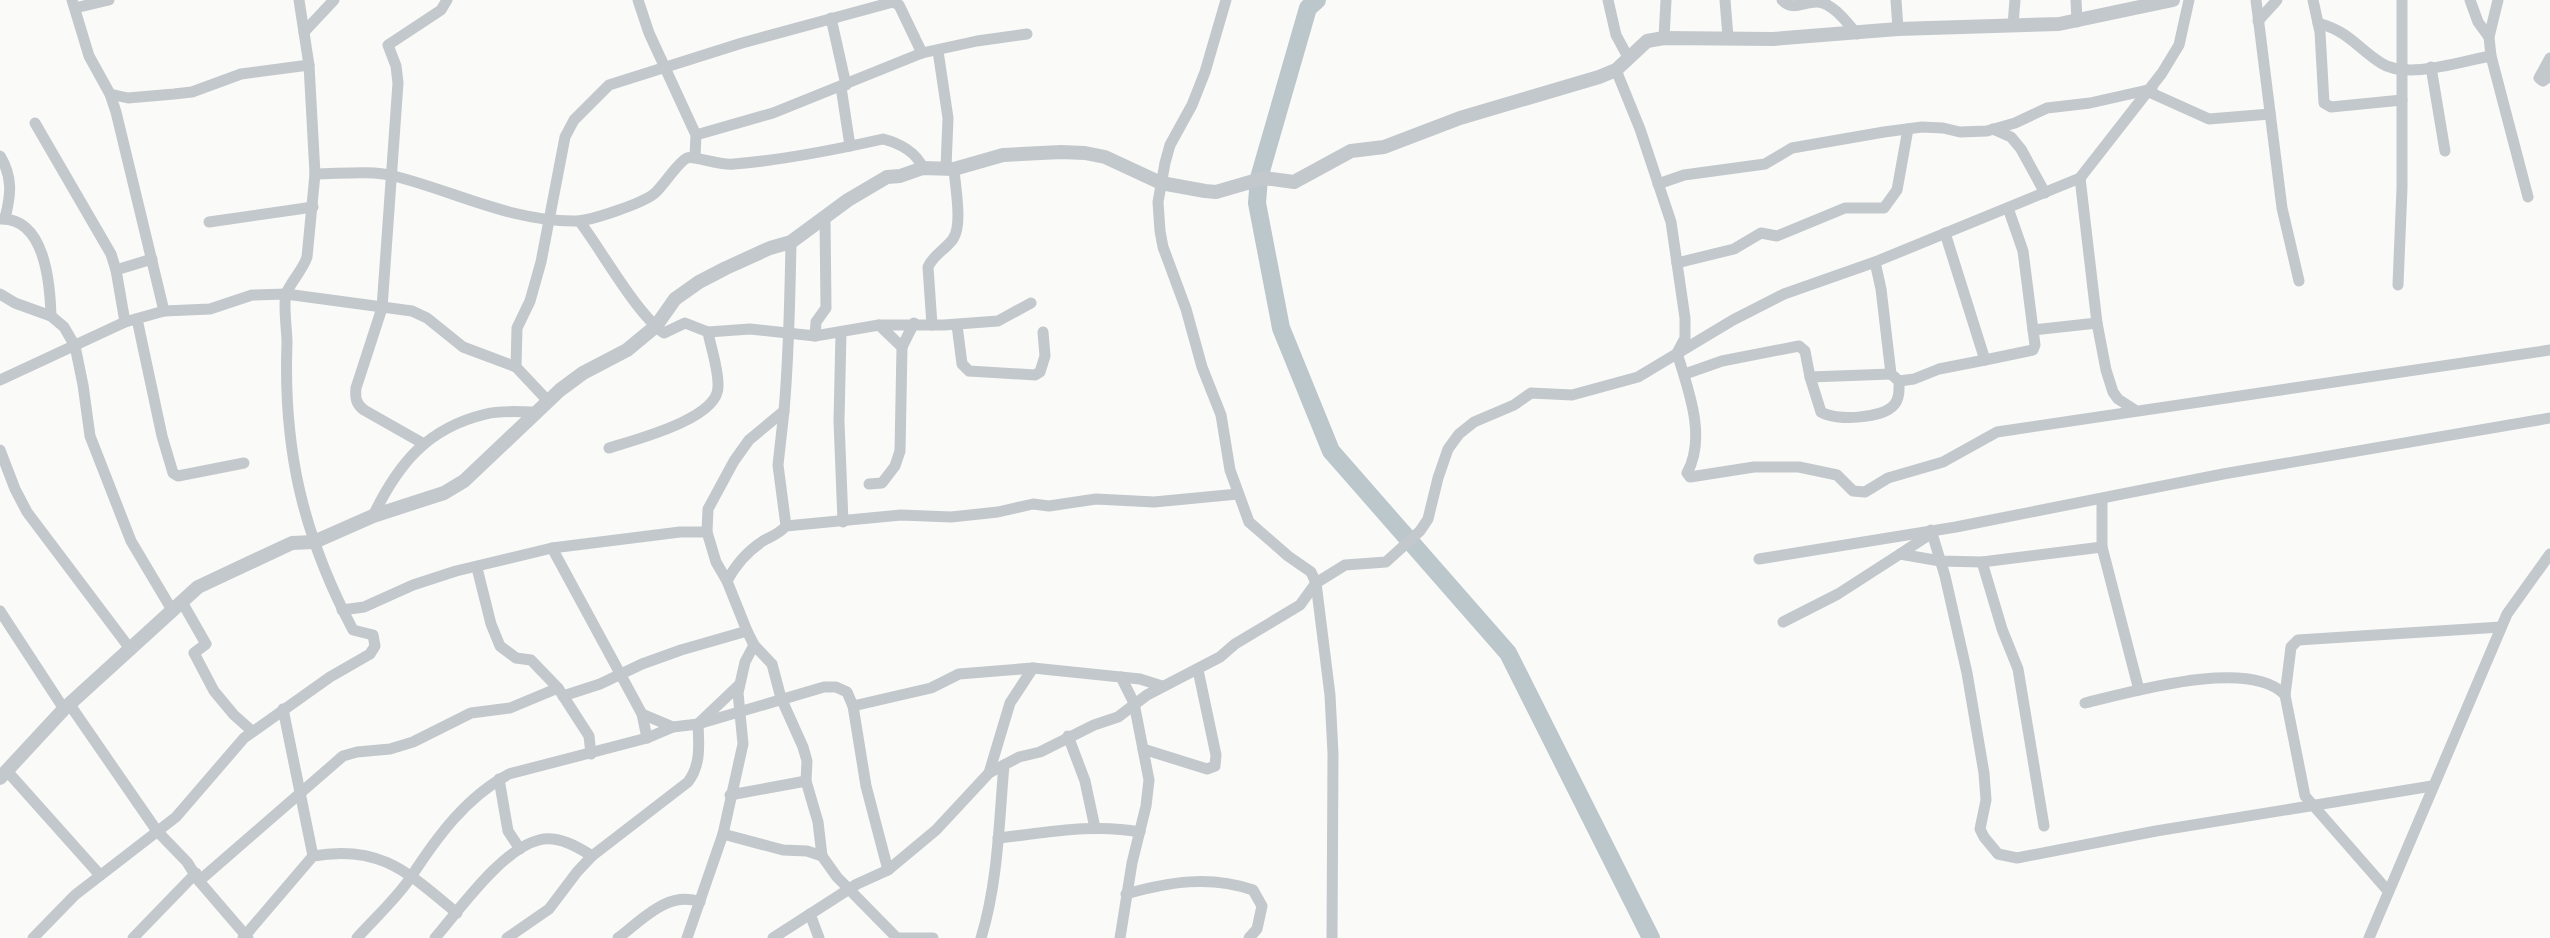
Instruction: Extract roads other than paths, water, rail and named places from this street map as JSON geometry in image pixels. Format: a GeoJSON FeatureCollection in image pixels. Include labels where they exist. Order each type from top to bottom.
{"type":"FeatureCollection","features":[{"type":"Feature","properties":{"kind":"street"},"geometry":{"type":"LineString","coordinates":[[109,0],[74,4],[89,56],[110,94],[116,112],[164,311]]}},
{"type":"Feature","properties":{"kind":"street"},"geometry":{"type":"LineString","coordinates":[[40,935],[99,874],[176,817],[252,731],[370,654],[375,646],[373,635],[353,630],[342,610],[314,542],[296,484],[290,449],[285,388],[286,294],[303,269],[307,257],[315,174],[309,65],[299,0]]}},
{"type":"Feature","properties":{"kind":"street"},"geometry":{"type":"LineString","coordinates":[[304,32],[334,0]]}},
{"type":"Feature","properties":{"kind":"street"},"geometry":{"type":"LineString","coordinates":[[424,444],[364,410],[355,398],[382,308],[398,83],[388,45],[441,10],[447,0]]}},
{"type":"Feature","properties":{"kind":"street"},"geometry":{"type":"LineString","coordinates":[[638,0],[649,33],[696,135],[695,156]]}},
{"type":"Feature","properties":{"kind":"street"},"geometry":{"type":"LineString","coordinates":[[1226,0],[1205,72],[1192,105],[1170,145],[1158,208],[1163,247],[1221,415],[1230,470],[1245,504],[1249,522],[1311,572],[1316,583],[1330,695],[1332,739],[1332,938]]}},
{"type":"Feature","properties":{"kind":"street"},"geometry":{"type":"LineString","coordinates":[[1608,0],[1616,35],[1629,59]]}},
{"type":"Feature","properties":{"kind":"street"},"geometry":{"type":"LineString","coordinates":[[1664,38],[1666,0]]}},
{"type":"Feature","properties":{"kind":"street"},"geometry":{"type":"LineString","coordinates":[[1725,0],[1728,37]]}},
{"type":"Feature","properties":{"kind":"street"},"geometry":{"type":"LineString","coordinates":[[1782,0],[1793,6],[1819,2],[1827,5],[1857,34]]}},
{"type":"Feature","properties":{"kind":"street"},"geometry":{"type":"LineString","coordinates":[[1896,0],[1898,29]]}},
{"type":"Feature","properties":{"kind":"street"},"geometry":{"type":"LineString","coordinates":[[2013,25],[2015,0]]}},
{"type":"Feature","properties":{"kind":"street"},"geometry":{"type":"LineString","coordinates":[[2076,0],[2077,22]]}},
{"type":"Feature","properties":{"kind":"street"},"geometry":{"type":"LineString","coordinates":[[99,874],[4,775],[67,707],[198,587],[292,543],[314,542],[373,516],[444,493],[464,481],[548,401],[583,373],[627,350],[656,326],[675,299],[699,282],[770,248],[791,242],[869,186],[887,177],[923,168],[950,168],[1003,155],[1085,153],[1119,163],[1161,183],[1216,192],[1260,179],[1294,182],[1351,151],[1384,147],[1460,118],[1616,70],[1647,41],[1664,38],[1773,39],[1898,29],[2077,22],[2140,4],[2173,0]]}},
{"type":"Feature","properties":{"kind":"street"},"geometry":{"type":"LineString","coordinates":[[773,938],[848,889],[888,870],[936,830],[989,773],[1019,757],[1040,752],[1068,736],[1118,717],[1134,703],[1198,670],[1300,605],[1316,583],[1345,565],[1386,562],[1420,531],[1428,519],[1448,449],[1459,434],[1474,422],[1514,405],[1531,393],[1572,395],[1638,377],[1784,294],[1875,262],[2080,178],[2151,90],[2179,45],[2189,0]]}},
{"type":"Feature","properties":{"kind":"street"},"geometry":{"type":"LineString","coordinates":[[2256,0],[2282,208],[2299,281]]}},
{"type":"Feature","properties":{"kind":"street"},"geometry":{"type":"LineString","coordinates":[[2258,21],[2277,0]]}},
{"type":"Feature","properties":{"kind":"street"},"geometry":{"type":"LineString","coordinates":[[2313,0],[2318,23],[2324,103],[2331,107],[2402,100]]}},
{"type":"Feature","properties":{"kind":"street"},"geometry":{"type":"LineString","coordinates":[[2398,285],[2402,0]]}},
{"type":"Feature","properties":{"kind":"street"},"geometry":{"type":"LineString","coordinates":[[2470,0],[2478,22],[2489,37]]}},
{"type":"Feature","properties":{"kind":"street"},"geometry":{"type":"LineString","coordinates":[[2498,0],[2489,37],[2491,56],[2528,197]]}},
{"type":"Feature","properties":{"kind":"street"},"geometry":{"type":"LineString","coordinates":[[516,367],[517,328],[530,301],[541,262],[565,137],[574,120],[609,85],[893,2],[899,5],[922,53]]}},
{"type":"Feature","properties":{"kind":"street"},"geometry":{"type":"LineString","coordinates":[[831,18],[844,86],[850,146]]}},
{"type":"Feature","properties":{"kind":"street"},"geometry":{"type":"LineString","coordinates":[[2318,23],[2335,28],[2353,39],[2383,65],[2403,71],[2491,56]]}},
{"type":"Feature","properties":{"kind":"street"},"geometry":{"type":"LineString","coordinates":[[696,135],[773,113],[922,53],[1027,34]]}},
{"type":"Feature","properties":{"kind":"street"},"geometry":{"type":"LineString","coordinates":[[932,325],[928,267],[951,242],[958,229],[950,168],[948,118],[938,51]]}},
{"type":"Feature","properties":{"kind":"street"},"geometry":{"type":"LineString","coordinates":[[2550,58],[2539,78],[2543,81],[2550,76]]}},
{"type":"Feature","properties":{"kind":"street"},"geometry":{"type":"LineString","coordinates":[[110,94],[128,98],[192,92],[241,74],[309,65]]}},
{"type":"Feature","properties":{"kind":"street"},"geometry":{"type":"LineString","coordinates":[[2431,67],[2445,151]]}},
{"type":"Feature","properties":{"kind":"street"},"geometry":{"type":"LineString","coordinates":[[1616,70],[1640,129],[1671,222],[1685,318],[1685,338],[1677,353],[1685,374],[1696,442],[1693,463],[1687,473],[1690,477],[1754,467],[1799,467],[1837,475],[1858,492],[1876,488],[1888,478],[1943,462],[1997,432],[2550,350]]}},
{"type":"Feature","properties":{"kind":"street"},"geometry":{"type":"LineString","coordinates":[[1658,184],[1684,175],[1765,164],[1792,148],[1908,129],[1943,128],[1960,132],[1993,129],[2047,108],[2090,103],[2151,90],[2209,119],[2270,114]]}},
{"type":"Feature","properties":{"kind":"street"},"geometry":{"type":"LineString","coordinates":[[116,112],[128,98]]}},
{"type":"Feature","properties":{"kind":"street"},"geometry":{"type":"LineString","coordinates":[[35,123],[104,241],[116,270],[173,473],[178,476],[244,463]]}},
{"type":"Feature","properties":{"kind":"street"},"geometry":{"type":"LineString","coordinates":[[1677,263],[1734,249],[1761,233],[1777,236],[1845,208],[1884,208],[1897,190],[1908,129]]}},
{"type":"Feature","properties":{"kind":"street"},"geometry":{"type":"LineString","coordinates":[[1993,129],[2011,137],[2021,149],[2045,193]]}},
{"type":"Feature","properties":{"kind":"street"},"geometry":{"type":"LineString","coordinates":[[315,174],[391,175],[513,214],[548,221],[580,222],[632,206],[652,196],[683,160],[695,156],[721,166],[785,160],[883,139],[918,157],[923,168]]}},
{"type":"Feature","properties":{"kind":"street"},"geometry":{"type":"LineString","coordinates":[[0,156],[10,177],[10,195],[3,218],[18,221],[33,234],[47,278],[51,316]]}},
{"type":"Feature","properties":{"kind":"street"},"geometry":{"type":"LineString","coordinates":[[2080,178],[2097,323],[2113,392],[2135,410]]}},
{"type":"Feature","properties":{"kind":"street"},"geometry":{"type":"LineString","coordinates":[[209,222],[313,207]]}},
{"type":"Feature","properties":{"kind":"street"},"geometry":{"type":"LineString","coordinates":[[1810,377],[1914,379],[1939,369],[2033,350],[2035,345],[2023,251],[2008,208]]}},
{"type":"Feature","properties":{"kind":"street"},"geometry":{"type":"LineString","coordinates":[[815,336],[816,322],[826,308],[825,218]]}},
{"type":"Feature","properties":{"kind":"street"},"geometry":{"type":"LineString","coordinates":[[580,222],[617,276],[664,333],[685,323],[708,332],[750,329],[815,336],[879,325],[957,325],[1004,319],[1031,303]]}},
{"type":"Feature","properties":{"kind":"street"},"geometry":{"type":"LineString","coordinates":[[1945,233],[1985,360]]}},
{"type":"Feature","properties":{"kind":"street"},"geometry":{"type":"LineString","coordinates":[[786,526],[778,465],[789,334],[791,242]]}},
{"type":"Feature","properties":{"kind":"street"},"geometry":{"type":"LineString","coordinates":[[116,270],[152,259]]}},
{"type":"Feature","properties":{"kind":"street"},"geometry":{"type":"LineString","coordinates":[[1685,374],[1722,361],[1799,346],[1805,351],[1821,412],[1831,416],[1872,416],[1885,412],[1899,398],[1875,262]]}},
{"type":"Feature","properties":{"kind":"street"},"geometry":{"type":"LineString","coordinates":[[0,294],[51,316],[64,327],[75,346],[90,436],[131,541],[206,644],[194,653],[214,691],[252,731]]}},
{"type":"Feature","properties":{"kind":"street"},"geometry":{"type":"LineString","coordinates":[[0,380],[75,346],[106,328],[131,320],[164,311],[210,309],[252,295],[286,294],[412,311],[427,318],[463,347],[516,367],[548,401]]}},
{"type":"Feature","properties":{"kind":"street"},"geometry":{"type":"LineString","coordinates":[[869,484],[882,483],[899,455],[902,347],[914,323]]}},
{"type":"Feature","properties":{"kind":"street"},"geometry":{"type":"LineString","coordinates":[[2033,330],[2097,323]]}},
{"type":"Feature","properties":{"kind":"street"},"geometry":{"type":"LineString","coordinates":[[879,325],[902,347]]}},
{"type":"Feature","properties":{"kind":"street"},"geometry":{"type":"LineString","coordinates":[[957,325],[962,364],[969,371],[1035,375],[1040,372],[1045,356],[1043,332]]}},
{"type":"Feature","properties":{"kind":"street"},"geometry":{"type":"LineString","coordinates":[[609,448],[688,419],[716,399],[719,388],[708,332]]}},
{"type":"Feature","properties":{"kind":"street"},"geometry":{"type":"LineString","coordinates":[[841,332],[839,421],[843,522]]}},
{"type":"Feature","properties":{"kind":"street"},"geometry":{"type":"LineString","coordinates":[[784,411],[749,440],[734,461],[708,509],[707,532],[716,562],[747,631],[754,645],[772,664],[781,698],[803,747],[807,761],[806,781],[818,822],[822,856],[848,889],[897,938],[933,938]]}},
{"type":"Feature","properties":{"kind":"street"},"geometry":{"type":"LineString","coordinates":[[373,516],[391,480],[424,444],[462,422],[489,413],[536,412]]}},
{"type":"Feature","properties":{"kind":"street"},"geometry":{"type":"LineString","coordinates":[[1759,559],[1931,532],[2223,474],[2550,418]]}},
{"type":"Feature","properties":{"kind":"street"},"geometry":{"type":"LineString","coordinates":[[0,450],[27,512],[131,650]]}},
{"type":"Feature","properties":{"kind":"street"},"geometry":{"type":"LineString","coordinates":[[727,581],[738,560],[763,541],[779,534],[786,526],[901,515],[951,517],[998,512],[1033,504],[1049,506],[1096,499],[1154,502],[1238,494]]}},
{"type":"Feature","properties":{"kind":"street"},"geometry":{"type":"LineString","coordinates":[[2102,499],[2102,547],[2139,690]]}},
{"type":"Feature","properties":{"kind":"street"},"geometry":{"type":"LineString","coordinates":[[342,610],[364,607],[413,585],[456,571],[552,548],[680,532],[707,532]]}},
{"type":"Feature","properties":{"kind":"street"},"geometry":{"type":"LineString","coordinates":[[1783,622],[1838,594],[1931,532]]}},
{"type":"Feature","properties":{"kind":"street"},"geometry":{"type":"LineString","coordinates":[[1931,532],[1967,673],[1984,773],[1986,800],[1980,829],[1998,854],[2017,858],[2432,786]]}},
{"type":"Feature","properties":{"kind":"street"},"geometry":{"type":"LineString","coordinates":[[1900,554],[1940,561],[1982,562],[2102,547]]}},
{"type":"Feature","properties":{"kind":"street"},"geometry":{"type":"LineString","coordinates":[[552,548],[642,714],[647,738]]}},
{"type":"Feature","properties":{"kind":"street"},"geometry":{"type":"LineString","coordinates":[[2369,938],[2501,627],[2523,589],[2550,554]]}},
{"type":"Feature","properties":{"kind":"street"},"geometry":{"type":"LineString","coordinates":[[716,562],[738,560]]}},
{"type":"Feature","properties":{"kind":"street"},"geometry":{"type":"LineString","coordinates":[[1982,562],[2002,629],[2018,669],[2044,826]]}},
{"type":"Feature","properties":{"kind":"street"},"geometry":{"type":"LineString","coordinates":[[477,568],[491,624],[500,646],[516,658],[531,660],[561,692],[589,736],[591,754]]}},
{"type":"Feature","properties":{"kind":"street"},"geometry":{"type":"LineString","coordinates":[[353,630],[364,607]]}},
{"type":"Feature","properties":{"kind":"street"},"geometry":{"type":"LineString","coordinates":[[0,611],[157,831],[245,937],[313,856],[366,855],[392,863],[457,913]]}},
{"type":"Feature","properties":{"kind":"street"},"geometry":{"type":"LineString","coordinates":[[2388,891],[2305,796],[2285,695],[2291,647],[2298,640],[2501,627]]}},
{"type":"Feature","properties":{"kind":"street"},"geometry":{"type":"LineString","coordinates":[[133,938],[198,877],[351,753],[376,752],[413,742],[471,713],[510,708],[600,684],[703,643],[747,631]]}},
{"type":"Feature","properties":{"kind":"street"},"geometry":{"type":"LineString","coordinates":[[687,938],[723,834],[743,744],[739,685],[745,662],[754,645]]}},
{"type":"Feature","properties":{"kind":"street"},"geometry":{"type":"LineString","coordinates":[[853,706],[931,688],[959,674],[1033,668],[1151,681],[1162,686]]}},
{"type":"Feature","properties":{"kind":"street"},"geometry":{"type":"LineString","coordinates":[[989,773],[1010,703],[1033,668]]}},
{"type":"Feature","properties":{"kind":"street"},"geometry":{"type":"LineString","coordinates":[[1143,749],[1207,769],[1215,766],[1216,755],[1198,670]]}},
{"type":"Feature","properties":{"kind":"street"},"geometry":{"type":"LineString","coordinates":[[2085,703],[2139,690],[2238,676],[2273,684],[2285,695]]}},
{"type":"Feature","properties":{"kind":"street"},"geometry":{"type":"LineString","coordinates":[[1120,938],[1149,780],[1134,703],[1121,677]]}},
{"type":"Feature","properties":{"kind":"street"},"geometry":{"type":"LineString","coordinates":[[507,938],[549,909],[592,856],[688,782],[698,761],[698,724],[739,685]]}},
{"type":"Feature","properties":{"kind":"street"},"geometry":{"type":"LineString","coordinates":[[357,938],[412,876],[448,823],[499,779],[647,738],[673,727],[698,724],[824,687],[836,687],[847,692],[853,706],[866,786],[888,870]]}},
{"type":"Feature","properties":{"kind":"street"},"geometry":{"type":"LineString","coordinates":[[283,709],[313,856]]}},
{"type":"Feature","properties":{"kind":"street"},"geometry":{"type":"LineString","coordinates":[[642,714],[673,727]]}},
{"type":"Feature","properties":{"kind":"street"},"geometry":{"type":"LineString","coordinates":[[1068,736],[1085,781],[1095,828]]}},
{"type":"Feature","properties":{"kind":"street"},"geometry":{"type":"LineString","coordinates":[[981,938],[998,838],[1004,765]]}},
{"type":"Feature","properties":{"kind":"street"},"geometry":{"type":"LineString","coordinates":[[499,779],[508,831],[520,849]]}},
{"type":"Feature","properties":{"kind":"street"},"geometry":{"type":"LineString","coordinates":[[730,795],[806,781]]}},
{"type":"Feature","properties":{"kind":"street"},"geometry":{"type":"LineString","coordinates":[[998,838],[1095,828],[1140,832]]}},
{"type":"Feature","properties":{"kind":"street"},"geometry":{"type":"LineString","coordinates":[[723,834],[783,850],[807,851],[822,856]]}},
{"type":"Feature","properties":{"kind":"street"},"geometry":{"type":"LineString","coordinates":[[435,938],[501,865],[520,849],[540,840],[552,839],[592,856]]}},
{"type":"Feature","properties":{"kind":"street"},"geometry":{"type":"LineString","coordinates":[[1126,894],[1181,881],[1232,882],[1253,890],[1262,906],[1257,929],[1249,938]]}},
{"type":"Feature","properties":{"kind":"street"},"geometry":{"type":"LineString","coordinates":[[618,938],[664,903],[679,897],[700,902]]}},
{"type":"Feature","properties":{"kind":"street"},"geometry":{"type":"LineString","coordinates":[[810,914],[819,938]]}},
{"type":"Feature","properties":{"kind":"waterway"},"geometry":{"type":"LineString","coordinates":[[1317,0],[1308,8],[1259,178],[1257,203],[1281,328],[1331,451],[1508,653],[1651,938]]}}]}
